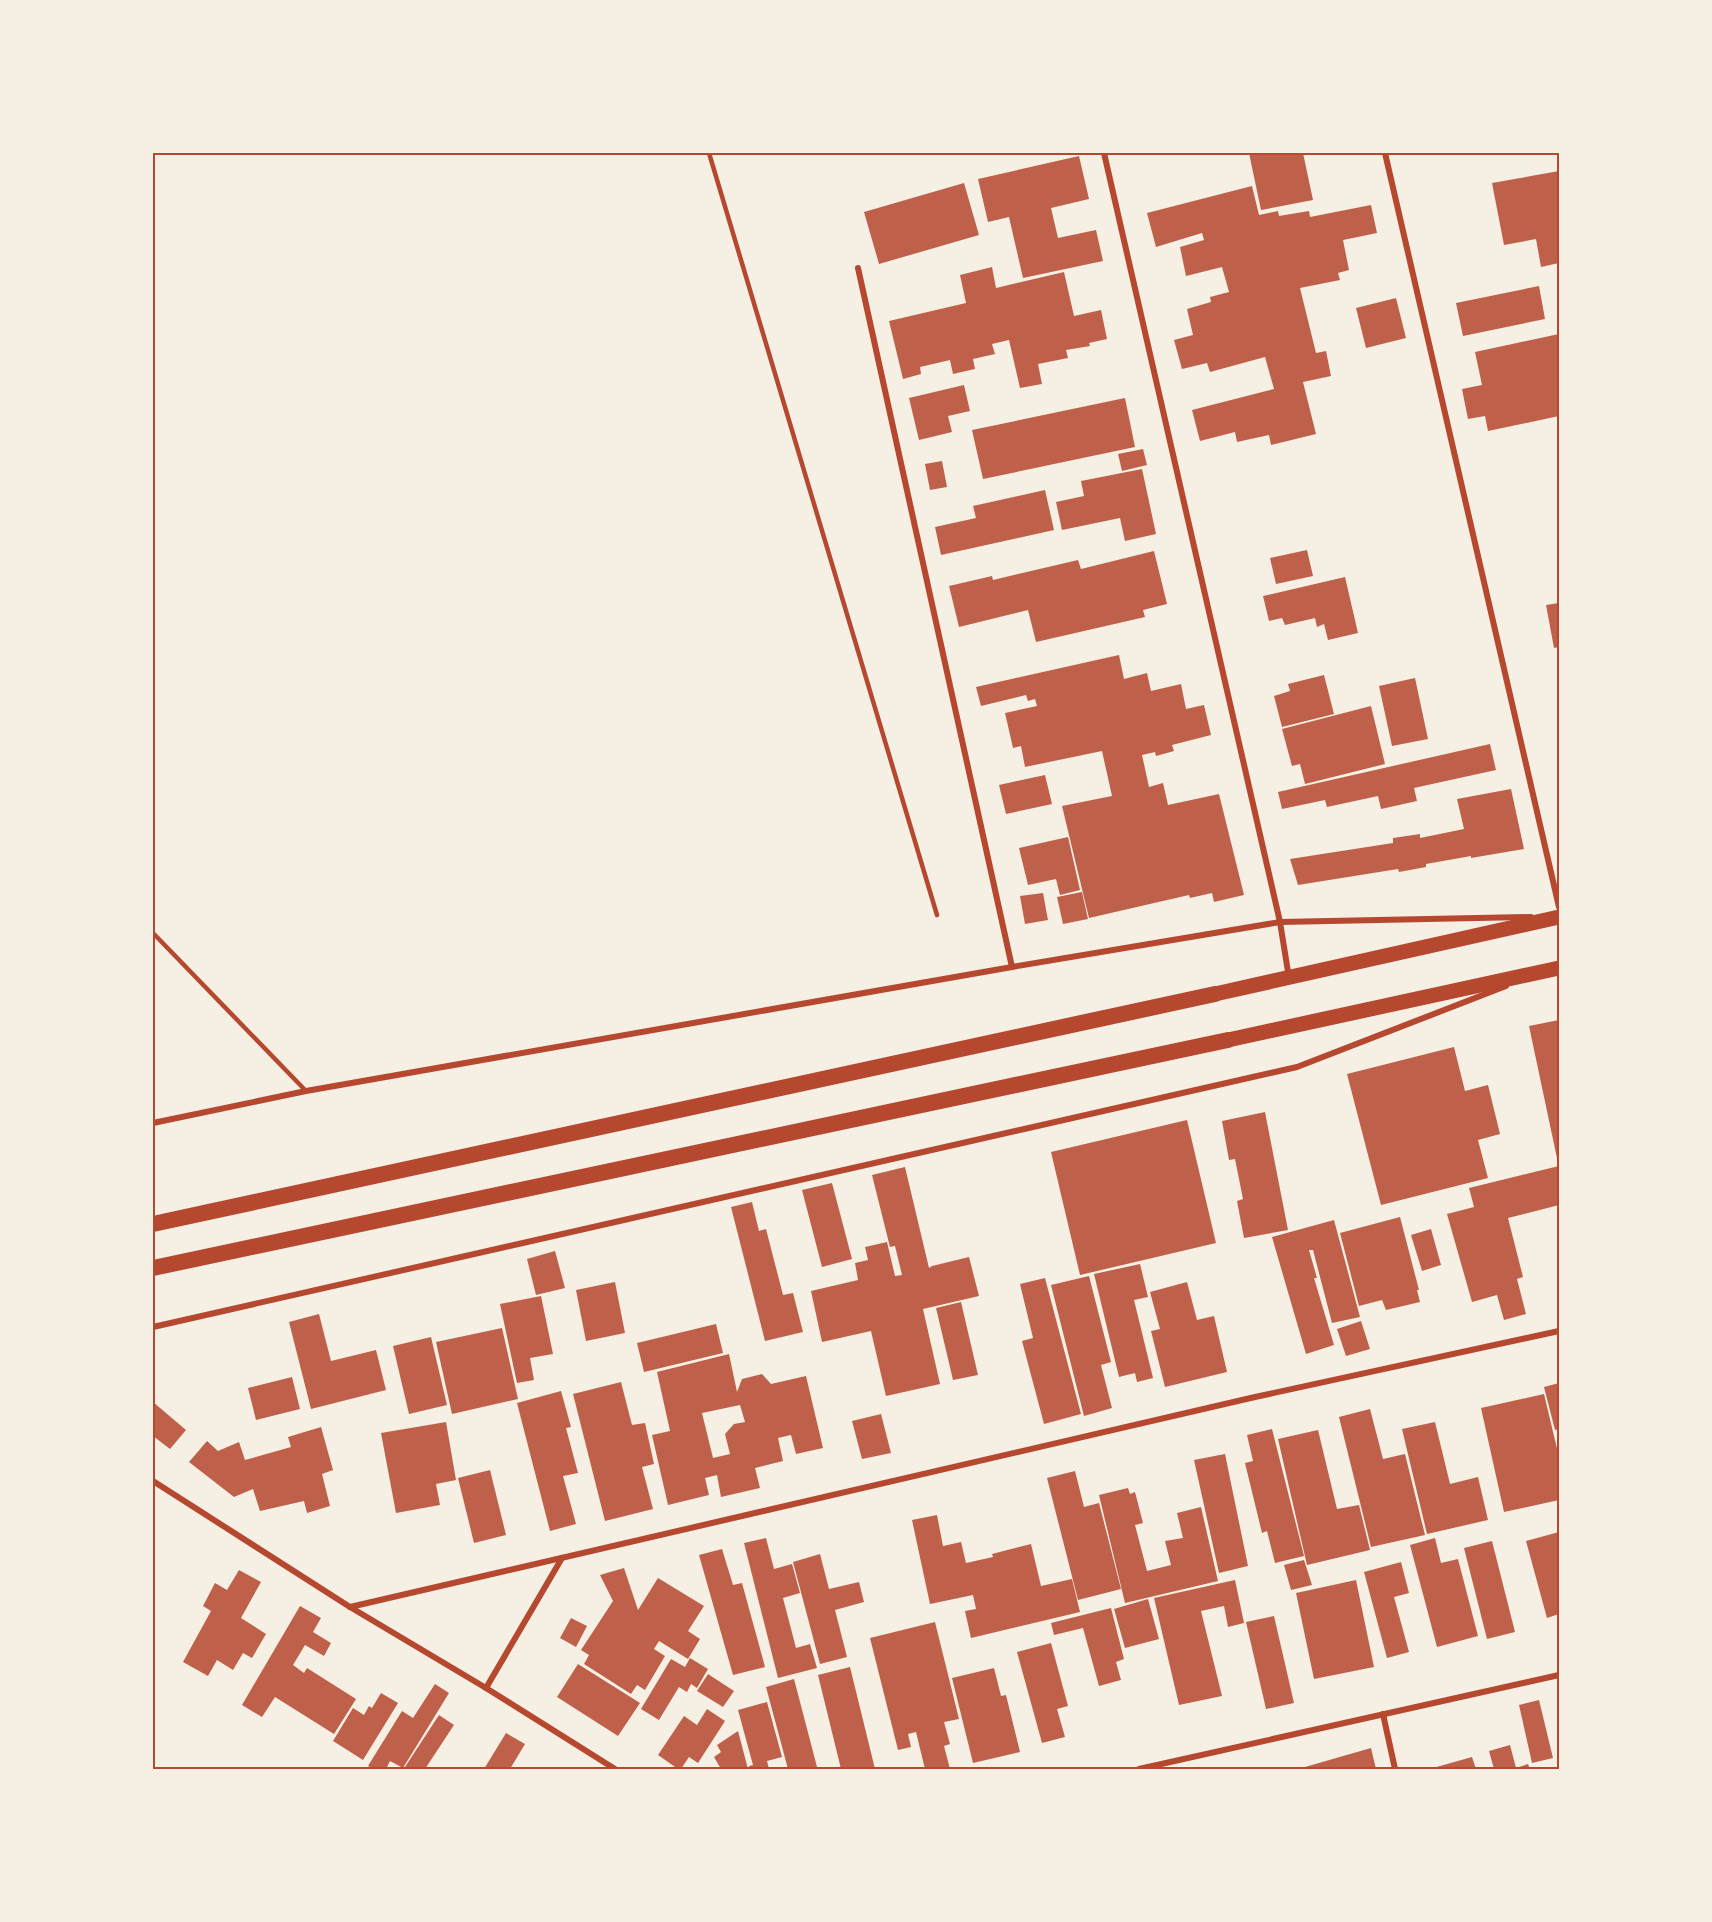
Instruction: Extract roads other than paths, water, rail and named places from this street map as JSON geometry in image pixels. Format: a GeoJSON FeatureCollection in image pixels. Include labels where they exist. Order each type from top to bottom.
{"type":"FeatureCollection","features":[{"type":"Feature","properties":{"kind":"highway"},"geometry":{"type":"LineString","coordinates":[[153,1224],[1215,994]]}},
{"type":"Feature","properties":{"kind":"highway"},"geometry":{"type":"LineString","coordinates":[[153,1268],[1228,1040]]}},
{"type":"Feature","properties":{"kind":"main road"},"geometry":{"type":"LineString","coordinates":[[1215,994],[1559,917]]}},
{"type":"Feature","properties":{"kind":"main road"},"geometry":{"type":"LineString","coordinates":[[1228,1040],[1559,968]]}},
{"type":"Feature","properties":{"kind":"street"},"geometry":{"type":"LineString","coordinates":[[1104,153],[1280,922],[1289,978]]}},
{"type":"Feature","properties":{"kind":"street"},"geometry":{"type":"LineString","coordinates":[[1385,153],[1559,907]]}},
{"type":"Feature","properties":{"kind":"street"},"geometry":{"type":"LineString","coordinates":[[858,268],[1012,967]]}},
{"type":"Feature","properties":{"kind":"street"},"geometry":{"type":"LineString","coordinates":[[153,1123],[306,1091],[1280,922],[1559,917]]}},
{"type":"Feature","properties":{"kind":"street"},"geometry":{"type":"LineString","coordinates":[[153,1328],[1297,1067],[1542,972]]}},
{"type":"Feature","properties":{"kind":"street"},"geometry":{"type":"LineString","coordinates":[[350,1607],[1255,1397],[1559,1331]]}},
{"type":"Feature","properties":{"kind":"street"},"geometry":{"type":"LineString","coordinates":[[153,1481],[350,1607],[486,1688],[615,1769]]}},
{"type":"Feature","properties":{"kind":"street"},"geometry":{"type":"LineString","coordinates":[[486,1688],[561,1558]]}},
{"type":"Feature","properties":{"kind":"street"},"geometry":{"type":"LineString","coordinates":[[1139,1769],[1559,1675]]}},
{"type":"Feature","properties":{"kind":"street"},"geometry":{"type":"LineString","coordinates":[[1383,1714],[1395,1769]]}},
{"type":"Feature","properties":{"kind":"lane"},"geometry":{"type":"LineString","coordinates":[[709,153],[937,915]]}},
{"type":"Feature","properties":{"kind":"lane"},"geometry":{"type":"LineString","coordinates":[[153,933],[306,1091]]}}]}
